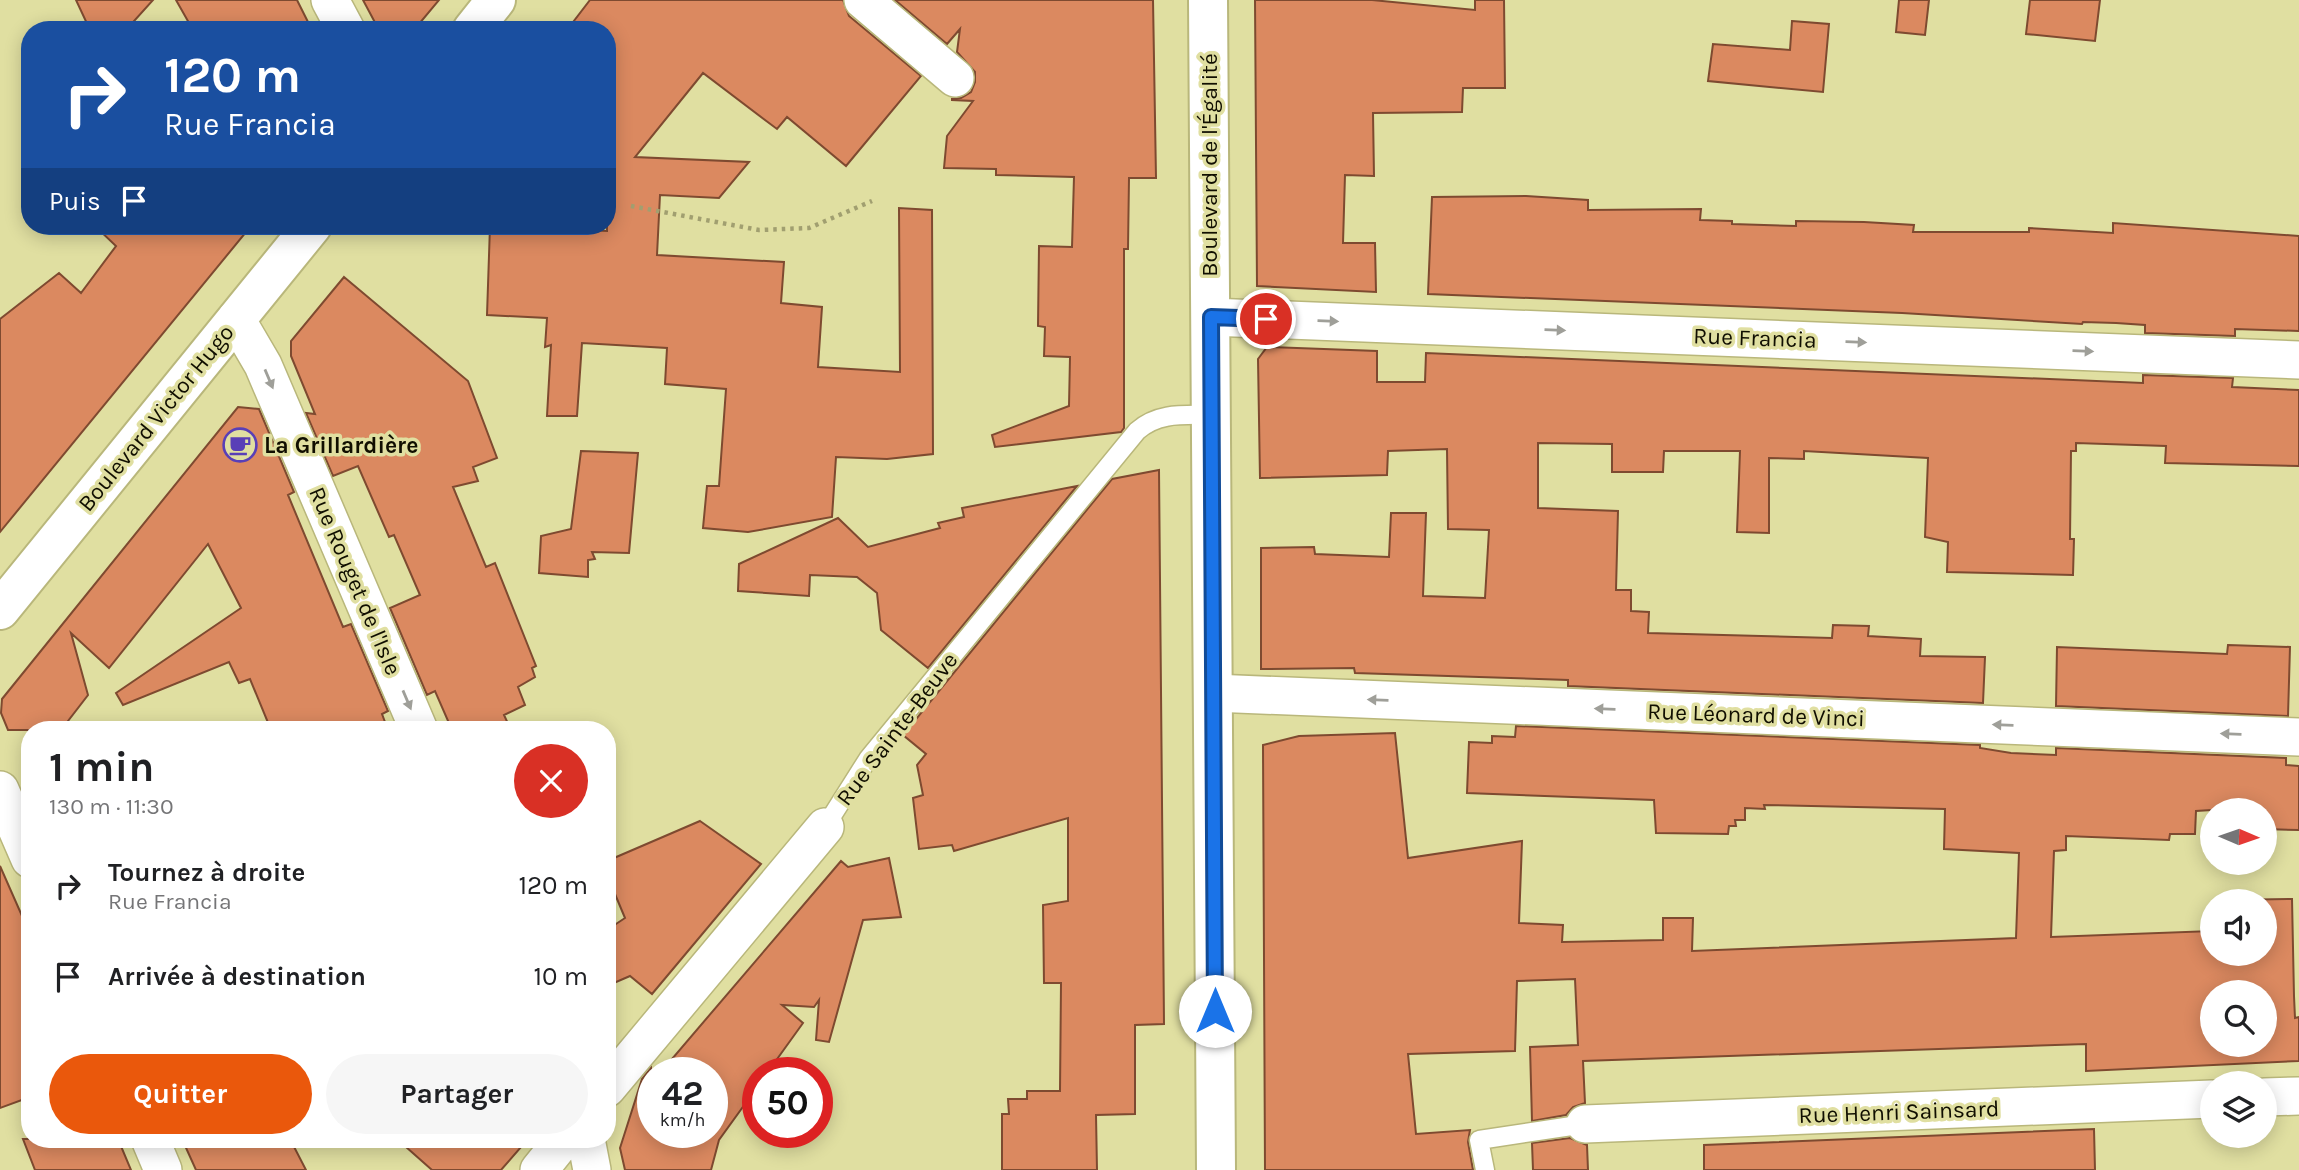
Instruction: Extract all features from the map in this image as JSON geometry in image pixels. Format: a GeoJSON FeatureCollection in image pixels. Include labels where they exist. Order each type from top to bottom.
{"type":"FeatureCollection","features":[{"type":"Feature","properties":{"kind":"main road"},"geometry":{"type":"LineString","coordinates":[[479,21],[496,0]]}},
{"type":"Feature","properties":{"kind":"main road","name":"Boulevard de l'Égalité"},"geometry":{"type":"LineString","coordinates":[[1208,0],[1216,1170]]}},
{"type":"Feature","properties":{"kind":"main road","name":"Boulevard Victor Hugo"},"geometry":{"type":"LineString","coordinates":[[0,610],[305,235]]}},
{"type":"Feature","properties":{"kind":"street"},"geometry":{"type":"LineString","coordinates":[[330,0],[341,21]]}},
{"type":"Feature","properties":{"kind":"street"},"geometry":{"type":"LineString","coordinates":[[863,0],[955,78]]}},
{"type":"Feature","properties":{"kind":"street","name":"Rue Francia"},"geometry":{"type":"LineString","coordinates":[[1211,317],[2299,360]]}},
{"type":"Feature","properties":{"kind":"street","name":"Rue Rouget de l'Isle"},"geometry":{"type":"LineString","coordinates":[[236,319],[263,365],[415,721]]}},
{"type":"Feature","properties":{"kind":"street","name":"Rue Léonard de Vinci"},"geometry":{"type":"LineString","coordinates":[[1213,693],[2299,737]]}},
{"type":"Feature","properties":{"kind":"street"},"geometry":{"type":"LineString","coordinates":[[0,790],[21,838]]}},
{"type":"Feature","properties":{"kind":"street","name":"Rue Sainte-Beuve"},"geometry":{"type":"LineString","coordinates":[[616,1077],[825,827]]}},
{"type":"Feature","properties":{"kind":"street"},"geometry":{"type":"LineString","coordinates":[[2277,1097],[2299,1096]]}},
{"type":"Feature","properties":{"kind":"street","name":"Rue Henri Sainsard"},"geometry":{"type":"LineString","coordinates":[[1585,1124],[2200,1099]]}},
{"type":"Feature","properties":{"kind":"street"},"geometry":{"type":"LineString","coordinates":[[154,1148],[163,1170]]}},
{"type":"Feature","properties":{"kind":"street"},"geometry":{"type":"LineString","coordinates":[[538,1170],[556,1148]]}},
{"type":"Feature","properties":{"kind":"street"},"geometry":{"type":"LineString","coordinates":[[588,1148],[592,1170]]}},
{"type":"Feature","properties":{"kind":"lane","name":"Rue Sainte-Beuve"},"geometry":{"type":"LineString","coordinates":[[825,827],[868,759],[1137,431],[1149,420],[1166,416],[1212,415]]}},
{"type":"Feature","properties":{"kind":"lane"},"geometry":{"type":"LineString","coordinates":[[1485,1170],[1479,1140],[1585,1124]]}},
{"type":"Feature","properties":{"kind":"path"},"geometry":{"type":"LineString","coordinates":[[631,206],[759,230],[809,228],[872,201]]}},
{"type":"Feature","properties":{"kind":"building"},"geometry":{"type":"Polygon","coordinates":[[[76,0],[153,0],[134,21],[86,21],[76,0]]]}},
{"type":"Feature","properties":{"kind":"building"},"geometry":{"type":"Polygon","coordinates":[[[176,0],[297,0],[308,21],[188,21],[176,0]]]}},
{"type":"Feature","properties":{"kind":"building"},"geometry":{"type":"Polygon","coordinates":[[[363,0],[439,0],[422,21],[374,21],[363,0]]]}},
{"type":"Feature","properties":{"kind":"building"},"geometry":{"type":"Polygon","coordinates":[[[590,0],[843,0],[849,16],[921,76],[846,166],[787,117],[777,129],[703,73],[635,157],[749,162],[719,198],[660,195],[657,255],[784,262],[781,303],[822,307],[818,367],[900,372],[899,208],[932,210],[933,454],[887,459],[836,457],[832,517],[748,532],[703,528],[707,486],[719,486],[726,389],[665,384],[667,348],[582,343],[577,416],[547,416],[551,345],[545,347],[547,318],[487,315],[490,235],[616,235],[616,21],[574,21],[590,0]]]}},
{"type":"Feature","properties":{"kind":"building"},"geometry":{"type":"Polygon","coordinates":[[[895,0],[1153,0],[1156,178],[1129,178],[1128,249],[1124,249],[1124,428],[1121,432],[995,447],[992,435],[1069,406],[1070,357],[1044,356],[1045,327],[1038,326],[1039,246],[1072,247],[1074,177],[996,175],[996,169],[944,168],[947,136],[973,101],[952,99],[961,98],[971,92],[975,72],[957,52],[960,29],[947,44],[895,0]]]}},
{"type":"Feature","properties":{"kind":"building"},"geometry":{"type":"Polygon","coordinates":[[[1255,0],[1372,0],[1475,10],[1475,0],[1504,0],[1505,88],[1463,88],[1462,112],[1373,113],[1374,176],[1345,175],[1343,243],[1375,243],[1376,292],[1257,286],[1255,0]]]}},
{"type":"Feature","properties":{"kind":"building"},"geometry":{"type":"Polygon","coordinates":[[[1899,0],[1929,0],[1925,35],[1896,32],[1899,0]]]}},
{"type":"Feature","properties":{"kind":"building"},"geometry":{"type":"Polygon","coordinates":[[[2030,0],[2100,0],[2095,41],[2026,34],[2030,0]]]}},
{"type":"Feature","properties":{"kind":"building"},"geometry":{"type":"Polygon","coordinates":[[[1792,21],[1829,24],[1823,92],[1708,81],[1713,44],[1790,50],[1792,21]]]}},
{"type":"Feature","properties":{"kind":"building"},"geometry":{"type":"Polygon","coordinates":[[[1526,196],[1588,200],[1588,210],[1701,209],[1700,220],[1732,221],[1732,224],[1796,226],[1796,221],[1864,222],[1914,225],[1913,232],[2029,232],[2029,228],[2113,233],[2113,223],[2299,236],[2299,331],[2235,329],[2235,336],[2145,333],[2145,325],[2116,323],[2082,324],[1902,313],[1428,294],[1432,197],[1526,196]]]}},
{"type":"Feature","properties":{"kind":"building"},"geometry":{"type":"Polygon","coordinates":[[[104,235],[244,235],[0,532],[0,319],[59,273],[81,293],[116,246],[104,235]]]}},
{"type":"Feature","properties":{"kind":"building"},"geometry":{"type":"Polygon","coordinates":[[[344,277],[468,381],[497,458],[473,467],[478,481],[453,487],[486,567],[495,563],[536,666],[532,668],[535,677],[518,687],[525,705],[504,715],[507,721],[448,721],[435,691],[427,695],[390,608],[420,595],[394,535],[389,537],[358,466],[333,476],[306,413],[315,414],[291,356],[291,341],[344,277]]]}},
{"type":"Feature","properties":{"kind":"building"},"geometry":{"type":"Polygon","coordinates":[[[1267,347],[1377,351],[1377,382],[1425,382],[1426,353],[2143,383],[2143,375],[2233,378],[2232,387],[2299,390],[2299,466],[2165,463],[2166,446],[2076,443],[2076,451],[2071,451],[2070,539],[2074,539],[2073,575],[1947,572],[1948,542],[1925,537],[1928,458],[1804,451],[1804,459],[1769,458],[1769,533],[1737,532],[1740,451],[1664,451],[1663,472],[1612,472],[1612,444],[1538,443],[1538,508],[1618,511],[1616,590],[1631,590],[1631,611],[1649,612],[1648,633],[1832,638],[1833,625],[1869,626],[1868,636],[1921,639],[1920,656],[1985,657],[1983,703],[1568,686],[1568,680],[1355,673],[1354,668],[1261,669],[1261,548],[1314,547],[1315,554],[1389,557],[1391,513],[1426,513],[1423,596],[1485,598],[1489,530],[1448,529],[1447,449],[1388,451],[1387,475],[1260,478],[1258,359],[1267,347]]]}},
{"type":"Feature","properties":{"kind":"building"},"geometry":{"type":"Polygon","coordinates":[[[238,407],[259,409],[294,492],[288,495],[343,627],[351,624],[388,711],[382,714],[385,721],[267,721],[250,679],[239,683],[229,662],[123,705],[116,693],[241,608],[208,544],[109,668],[71,633],[88,695],[68,721],[21,721],[21,730],[8,730],[1,713],[2,699],[238,407]]]}},
{"type":"Feature","properties":{"kind":"building"},"geometry":{"type":"Polygon","coordinates":[[[581,451],[638,453],[629,553],[592,552],[595,559],[588,560],[588,577],[539,573],[541,536],[571,529],[581,451]]]}},
{"type":"Feature","properties":{"kind":"building"},"geometry":{"type":"Polygon","coordinates":[[[1159,470],[1164,1024],[1135,1025],[1135,1114],[1096,1115],[1097,1170],[1002,1170],[1002,1114],[1009,1114],[1008,1099],[1027,1099],[1027,1091],[1060,1091],[1061,983],[1044,983],[1043,905],[1068,901],[1068,818],[954,851],[952,845],[919,849],[913,798],[923,795],[917,765],[926,754],[903,735],[1112,479],[1159,470]]]}},
{"type":"Feature","properties":{"kind":"building"},"geometry":{"type":"Polygon","coordinates":[[[1077,486],[928,668],[881,630],[877,593],[857,577],[810,575],[809,596],[738,591],[739,564],[838,518],[868,547],[940,528],[938,523],[964,517],[962,508],[1077,486]]]}},
{"type":"Feature","properties":{"kind":"building"},"geometry":{"type":"Polygon","coordinates":[[[2228,645],[2290,647],[2288,716],[2056,706],[2057,647],[2227,654],[2228,645]]]}},
{"type":"Feature","properties":{"kind":"building"},"geometry":{"type":"Polygon","coordinates":[[[1516,726],[1980,745],[1980,748],[2011,753],[2056,755],[2056,748],[2286,758],[2286,765],[2299,766],[2299,830],[2277,829],[2277,798],[2200,798],[2200,811],[2196,811],[2195,834],[2170,834],[2169,840],[2066,836],[2066,850],[2054,851],[2051,937],[2200,931],[2200,966],[2277,966],[2277,899],[2292,899],[2294,996],[2295,1018],[2299,1017],[2299,1061],[2086,1071],[2086,1044],[1583,1061],[1585,1103],[1573,1107],[1566,1115],[1532,1121],[1530,1047],[1578,1045],[1575,979],[1517,981],[1515,1051],[1408,1054],[1416,1134],[1470,1130],[1468,1142],[1473,1170],[1265,1170],[1263,745],[1299,736],[1395,733],[1408,858],[1522,841],[1519,923],[1563,925],[1562,942],[1663,940],[1663,918],[1693,918],[1692,951],[2016,938],[2019,853],[1944,849],[1945,809],[1764,805],[1765,809],[1745,808],[1745,820],[1735,820],[1736,826],[1729,826],[1728,834],[1656,833],[1654,800],[1467,793],[1469,742],[1492,743],[1492,736],[1515,737],[1516,726]]]}},
{"type":"Feature","properties":{"kind":"building"},"geometry":{"type":"Polygon","coordinates":[[[700,821],[761,864],[652,994],[630,976],[616,982],[616,924],[625,918],[616,896],[616,857],[700,821]]]}},
{"type":"Feature","properties":{"kind":"building"},"geometry":{"type":"Polygon","coordinates":[[[889,858],[901,917],[863,920],[829,1042],[816,1040],[819,1000],[814,1007],[782,1005],[803,1023],[779,1057],[742,1057],[742,1108],[728,1128],[728,1057],[674,1057],[841,861],[848,867],[889,858]]]}},
{"type":"Feature","properties":{"kind":"building"},"geometry":{"type":"Polygon","coordinates":[[[0,866],[21,914],[21,1100],[0,1108],[0,866]]]}},
{"type":"Feature","properties":{"kind":"building"},"geometry":{"type":"Polygon","coordinates":[[[637,1095],[637,1148],[717,1148],[711,1170],[625,1170],[620,1148],[637,1095]]]}},
{"type":"Feature","properties":{"kind":"building"},"geometry":{"type":"Polygon","coordinates":[[[2094,1129],[2095,1170],[1704,1170],[1704,1145],[2094,1129]]]}},
{"type":"Feature","properties":{"kind":"building"},"geometry":{"type":"Polygon","coordinates":[[[1570,1138],[1587,1145],[1588,1170],[1533,1170],[1532,1143],[1570,1138]]]}},
{"type":"Feature","properties":{"kind":"building"},"geometry":{"type":"Polygon","coordinates":[[[26,1148],[122,1148],[131,1170],[35,1170],[26,1148]]]}},
{"type":"Feature","properties":{"kind":"building"},"geometry":{"type":"Polygon","coordinates":[[[186,1148],[295,1148],[306,1170],[196,1170],[186,1148]]]}},
{"type":"Feature","properties":{"kind":"building"},"geometry":{"type":"Polygon","coordinates":[[[407,1148],[520,1148],[501,1170],[432,1170],[407,1148]]]}},
{"type":"Feature","properties":{"kind":"place","name":"La Grillardière"},"geometry":{"type":"Point","coordinates":[240,445]}},
{"type":"Feature","properties":{"kind":"route"},"geometry":{"type":"LineString","coordinates":[[1215,1011],[1211,317],[1266,319]]}}]}
